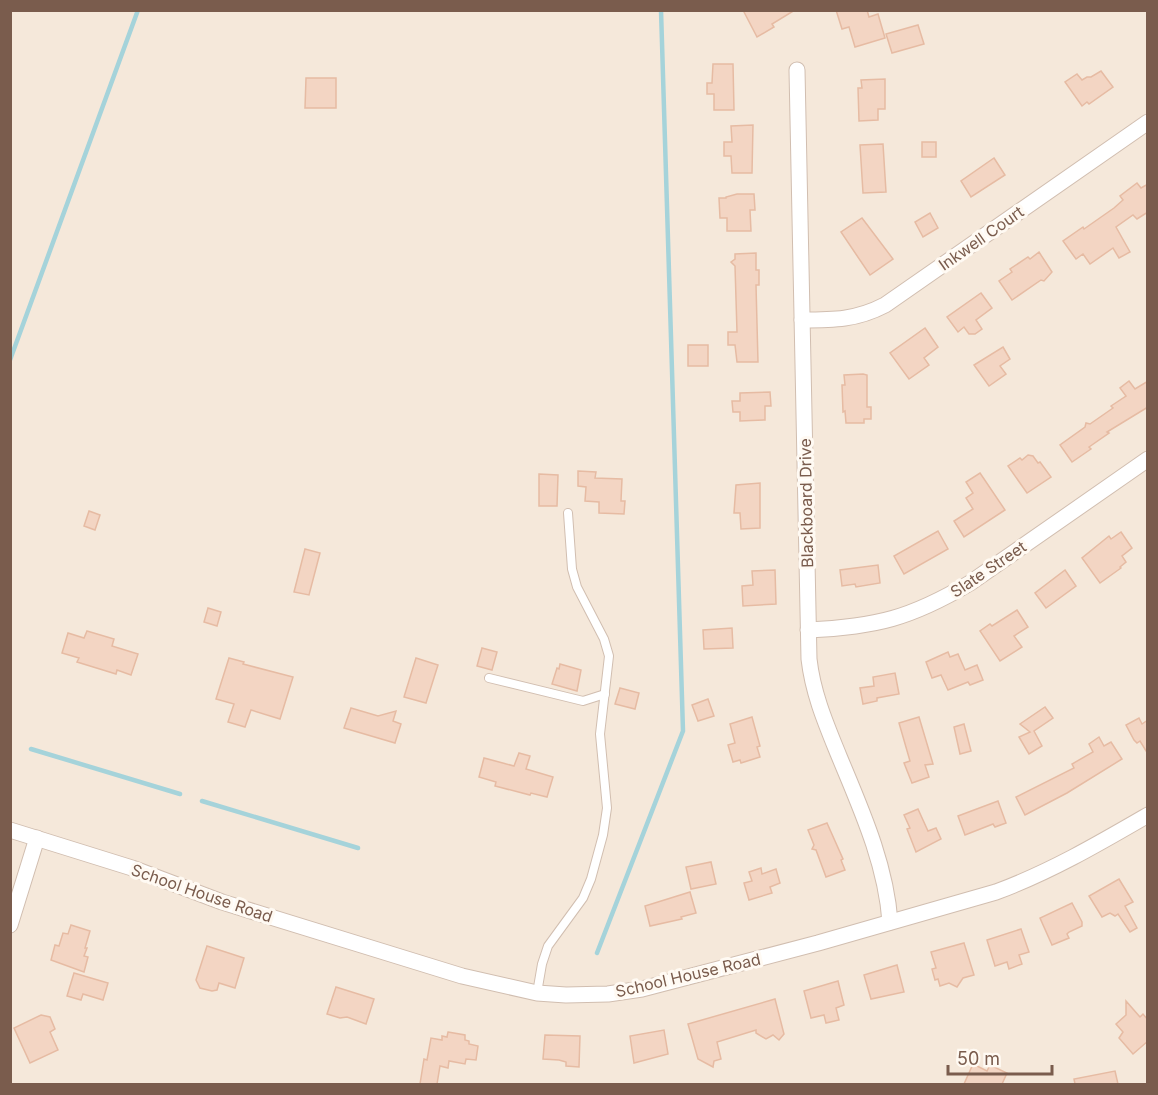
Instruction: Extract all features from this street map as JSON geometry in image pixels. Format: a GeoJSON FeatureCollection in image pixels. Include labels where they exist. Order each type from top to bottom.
{"type":"FeatureCollection","features":[{"type":"Feature","properties":{"kind":"street","name":"Blackboard Drive"},"geometry":{"type":"LineString","coordinates":[[797,70],[809,659],[815,694],[876,851],[885,885],[890,922]]}},
{"type":"Feature","properties":{"kind":"street","name":"Inkwell Court"},"geometry":{"type":"LineString","coordinates":[[802,320],[846,319],[871,312],[885,305],[1148,122]]}},
{"type":"Feature","properties":{"kind":"street","name":"Slate Street"},"geometry":{"type":"LineString","coordinates":[[808,630],[849,628],[891,621],[942,600],[1148,459]]}},
{"type":"Feature","properties":{"kind":"street","name":"School House Road"},"geometry":{"type":"LineString","coordinates":[[10,830],[132,868],[222,902],[462,976],[537,993],[581,995],[642,989],[807,946],[996,892],[1035,877],[1075,857],[1148,815]]}},
{"type":"Feature","properties":{"kind":"street"},"geometry":{"type":"LineString","coordinates":[[10,925],[37,838]]}},
{"type":"Feature","properties":{"kind":"lane"},"geometry":{"type":"LineString","coordinates":[[537,993],[548,946],[583,898],[591,879],[601,845],[607,808],[600,734],[609,656],[604,639],[577,587],[572,569],[568,513]]}},
{"type":"Feature","properties":{"kind":"lane"},"geometry":{"type":"LineString","coordinates":[[489,678],[583,701],[604,694]]}},
{"type":"Feature","properties":{"kind":"shaded area"},"geometry":{"type":"Polygon","coordinates":[[[11,11],[1147,11],[1147,1084],[11,1084],[11,11]]]}},
{"type":"Feature","properties":{"kind":"building"},"geometry":{"type":"Polygon","coordinates":[[[743,10],[795,10],[772,24],[774,27],[757,37],[743,10]]]}},
{"type":"Feature","properties":{"kind":"building"},"geometry":{"type":"Polygon","coordinates":[[[836,10],[867,10],[869,17],[878,14],[885,38],[855,47],[849,27],[842,29],[836,10]]]}},
{"type":"Feature","properties":{"kind":"building"},"geometry":{"type":"Polygon","coordinates":[[[918,25],[924,44],[892,53],[886,34],[918,25]]]}},
{"type":"Feature","properties":{"kind":"building"},"geometry":{"type":"Polygon","coordinates":[[[713,64],[733,64],[734,110],[714,110],[714,94],[707,94],[707,83],[712,83],[713,64]]]}},
{"type":"Feature","properties":{"kind":"building"},"geometry":{"type":"Polygon","coordinates":[[[1101,71],[1113,87],[1089,104],[1087,102],[1082,106],[1065,82],[1077,74],[1082,80],[1101,71]]]}},
{"type":"Feature","properties":{"kind":"building"},"geometry":{"type":"Polygon","coordinates":[[[306,78],[336,78],[336,108],[305,108],[306,78]]]}},
{"type":"Feature","properties":{"kind":"building"},"geometry":{"type":"Polygon","coordinates":[[[885,79],[885,109],[878,109],[878,120],[859,121],[858,88],[862,88],[861,80],[885,79]]]}},
{"type":"Feature","properties":{"kind":"building"},"geometry":{"type":"Polygon","coordinates":[[[753,125],[752,173],[732,173],[731,156],[724,156],[724,142],[732,142],[731,126],[753,125]]]}},
{"type":"Feature","properties":{"kind":"building"},"geometry":{"type":"Polygon","coordinates":[[[922,142],[936,142],[936,157],[922,157],[922,142]]]}},
{"type":"Feature","properties":{"kind":"building"},"geometry":{"type":"Polygon","coordinates":[[[883,144],[886,192],[863,193],[860,145],[883,144]]]}},
{"type":"Feature","properties":{"kind":"building"},"geometry":{"type":"Polygon","coordinates":[[[994,158],[1005,175],[971,197],[961,181],[994,158]]]}},
{"type":"Feature","properties":{"kind":"building"},"geometry":{"type":"Polygon","coordinates":[[[1137,183],[1141,188],[1148,184],[1148,212],[1137,219],[1133,215],[1116,227],[1130,252],[1119,258],[1113,248],[1090,264],[1083,254],[1076,259],[1063,241],[1114,208],[1123,200],[1120,196],[1137,183]]]}},
{"type":"Feature","properties":{"kind":"building"},"geometry":{"type":"Polygon","coordinates":[[[737,194],[754,194],[755,210],[750,210],[751,231],[727,231],[727,218],[720,218],[719,198],[737,194]]]}},
{"type":"Feature","properties":{"kind":"building"},"geometry":{"type":"Polygon","coordinates":[[[930,213],[938,228],[923,237],[915,222],[930,213]]]}},
{"type":"Feature","properties":{"kind":"building"},"geometry":{"type":"Polygon","coordinates":[[[862,218],[893,259],[870,275],[841,232],[862,218]]]}},
{"type":"Feature","properties":{"kind":"building"},"geometry":{"type":"Polygon","coordinates":[[[1039,252],[1052,272],[1044,281],[1041,280],[1012,300],[999,281],[1012,272],[1010,269],[1039,252]]]}},
{"type":"Feature","properties":{"kind":"building"},"geometry":{"type":"Polygon","coordinates":[[[756,253],[756,270],[759,270],[759,285],[756,285],[758,362],[737,362],[735,345],[728,345],[728,332],[737,332],[735,266],[731,262],[735,259],[735,254],[756,253]]]}},
{"type":"Feature","properties":{"kind":"building"},"geometry":{"type":"Polygon","coordinates":[[[981,293],[992,308],[976,320],[982,329],[975,334],[969,334],[964,327],[958,332],[947,317],[981,293]]]}},
{"type":"Feature","properties":{"kind":"building"},"geometry":{"type":"Polygon","coordinates":[[[925,328],[938,347],[924,358],[929,365],[909,379],[890,353],[925,328]]]}},
{"type":"Feature","properties":{"kind":"building"},"geometry":{"type":"Polygon","coordinates":[[[688,345],[708,345],[708,366],[688,366],[688,345]]]}},
{"type":"Feature","properties":{"kind":"building"},"geometry":{"type":"Polygon","coordinates":[[[1003,347],[1010,359],[1000,366],[1006,374],[989,386],[974,365],[1003,347]]]}},
{"type":"Feature","properties":{"kind":"building"},"geometry":{"type":"Polygon","coordinates":[[[844,375],[867,375],[867,407],[871,407],[871,419],[864,419],[864,423],[846,423],[845,411],[843,412],[844,375]]]}},
{"type":"Feature","properties":{"kind":"building"},"geometry":{"type":"Polygon","coordinates":[[[1129,381],[1135,389],[1148,381],[1148,407],[1107,432],[1109,433],[1089,447],[1091,449],[1072,462],[1060,445],[1085,427],[1086,423],[1090,424],[1126,396],[1120,388],[1129,381]]]}},
{"type":"Feature","properties":{"kind":"building"},"geometry":{"type":"Polygon","coordinates":[[[770,392],[771,406],[765,406],[765,420],[740,421],[740,412],[733,412],[732,401],[740,401],[740,393],[770,392]]]}},
{"type":"Feature","properties":{"kind":"building"},"geometry":{"type":"Polygon","coordinates":[[[1028,455],[1033,456],[1038,463],[1040,462],[1051,477],[1027,493],[1008,466],[1028,455]]]}},
{"type":"Feature","properties":{"kind":"building"},"geometry":{"type":"Polygon","coordinates":[[[578,471],[596,472],[595,478],[622,479],[621,501],[625,501],[624,514],[599,513],[599,502],[585,501],[586,487],[578,486],[578,471]]]}},
{"type":"Feature","properties":{"kind":"building"},"geometry":{"type":"Polygon","coordinates":[[[980,473],[1005,510],[964,537],[954,521],[973,509],[966,498],[973,493],[966,482],[980,473]]]}},
{"type":"Feature","properties":{"kind":"building"},"geometry":{"type":"Polygon","coordinates":[[[539,474],[558,475],[557,506],[539,506],[539,474]]]}},
{"type":"Feature","properties":{"kind":"building"},"geometry":{"type":"Polygon","coordinates":[[[760,483],[760,528],[741,529],[740,513],[734,513],[736,485],[760,483]]]}},
{"type":"Feature","properties":{"kind":"building"},"geometry":{"type":"Polygon","coordinates":[[[89,511],[100,515],[95,530],[84,526],[89,511]]]}},
{"type":"Feature","properties":{"kind":"building"},"geometry":{"type":"Polygon","coordinates":[[[938,531],[948,549],[904,574],[894,556],[938,531]]]}},
{"type":"Feature","properties":{"kind":"building"},"geometry":{"type":"Polygon","coordinates":[[[1121,532],[1132,548],[1122,556],[1126,562],[1121,568],[1100,583],[1082,558],[1109,536],[1111,539],[1121,532]]]}},
{"type":"Feature","properties":{"kind":"building"},"geometry":{"type":"Polygon","coordinates":[[[305,549],[320,553],[309,595],[294,592],[305,549]]]}},
{"type":"Feature","properties":{"kind":"building"},"geometry":{"type":"Polygon","coordinates":[[[878,565],[880,583],[856,587],[855,584],[842,586],[840,570],[878,565]]]}},
{"type":"Feature","properties":{"kind":"building"},"geometry":{"type":"Polygon","coordinates":[[[775,570],[776,604],[743,606],[742,586],[753,585],[752,571],[775,570]]]}},
{"type":"Feature","properties":{"kind":"building"},"geometry":{"type":"Polygon","coordinates":[[[1065,570],[1076,586],[1046,608],[1035,593],[1065,570]]]}},
{"type":"Feature","properties":{"kind":"building"},"geometry":{"type":"Polygon","coordinates":[[[208,608],[221,612],[217,626],[204,622],[208,608]]]}},
{"type":"Feature","properties":{"kind":"building"},"geometry":{"type":"Polygon","coordinates":[[[1017,610],[1028,627],[1014,636],[1022,647],[1000,661],[980,631],[1017,610]]]}},
{"type":"Feature","properties":{"kind":"building"},"geometry":{"type":"Polygon","coordinates":[[[732,628],[733,648],[704,649],[703,630],[732,628]]]}},
{"type":"Feature","properties":{"kind":"building"},"geometry":{"type":"Polygon","coordinates":[[[87,631],[114,639],[112,646],[138,654],[131,675],[117,670],[116,674],[77,662],[79,658],[62,653],[68,633],[84,638],[87,631]]]}},
{"type":"Feature","properties":{"kind":"building"},"geometry":{"type":"Polygon","coordinates":[[[482,648],[497,652],[492,670],[477,666],[482,648]]]}},
{"type":"Feature","properties":{"kind":"building"},"geometry":{"type":"Polygon","coordinates":[[[948,652],[950,657],[958,654],[965,670],[977,665],[983,680],[970,685],[968,682],[948,690],[941,675],[932,678],[926,662],[948,652]]]}},
{"type":"Feature","properties":{"kind":"building"},"geometry":{"type":"Polygon","coordinates":[[[229,658],[293,677],[280,719],[251,710],[245,727],[228,722],[234,704],[216,699],[229,658]]]}},
{"type":"Feature","properties":{"kind":"building"},"geometry":{"type":"Polygon","coordinates":[[[416,658],[438,665],[426,703],[404,697],[416,658]]]}},
{"type":"Feature","properties":{"kind":"building"},"geometry":{"type":"Polygon","coordinates":[[[560,664],[581,670],[577,691],[552,684],[560,664]]]}},
{"type":"Feature","properties":{"kind":"building"},"geometry":{"type":"Polygon","coordinates":[[[895,673],[899,694],[877,698],[877,701],[863,704],[860,688],[874,686],[873,677],[895,673]]]}},
{"type":"Feature","properties":{"kind":"building"},"geometry":{"type":"Polygon","coordinates":[[[620,688],[639,693],[635,709],[615,704],[620,688]]]}},
{"type":"Feature","properties":{"kind":"building"},"geometry":{"type":"Polygon","coordinates":[[[708,699],[714,716],[698,721],[692,705],[708,699]]]}},
{"type":"Feature","properties":{"kind":"building"},"geometry":{"type":"Polygon","coordinates":[[[1045,707],[1053,718],[1034,731],[1042,746],[1029,754],[1019,737],[1030,732],[1020,724],[1045,707]]]}},
{"type":"Feature","properties":{"kind":"building"},"geometry":{"type":"Polygon","coordinates":[[[351,708],[378,716],[396,711],[393,721],[401,724],[395,743],[344,728],[351,708]]]}},
{"type":"Feature","properties":{"kind":"building"},"geometry":{"type":"Polygon","coordinates":[[[752,717],[760,746],[757,747],[760,757],[741,763],[740,760],[733,762],[728,745],[735,743],[730,724],[752,717]]]}},
{"type":"Feature","properties":{"kind":"building"},"geometry":{"type":"Polygon","coordinates":[[[919,717],[933,764],[925,765],[929,777],[912,783],[904,763],[910,761],[899,723],[919,717]]]}},
{"type":"Feature","properties":{"kind":"building"},"geometry":{"type":"Polygon","coordinates":[[[1139,718],[1142,724],[1148,720],[1148,754],[1140,741],[1137,743],[1134,740],[1126,725],[1139,718]]]}},
{"type":"Feature","properties":{"kind":"building"},"geometry":{"type":"Polygon","coordinates":[[[964,724],[971,751],[960,754],[954,727],[964,724]]]}},
{"type":"Feature","properties":{"kind":"building"},"geometry":{"type":"Polygon","coordinates":[[[1099,737],[1104,746],[1111,742],[1122,759],[1067,793],[1025,815],[1016,797],[1074,768],[1072,764],[1093,752],[1089,744],[1099,737]]]}},
{"type":"Feature","properties":{"kind":"building"},"geometry":{"type":"Polygon","coordinates":[[[519,753],[530,756],[526,769],[553,777],[547,797],[495,786],[496,782],[479,777],[484,758],[514,766],[519,753]]]}},
{"type":"Feature","properties":{"kind":"building"},"geometry":{"type":"Polygon","coordinates":[[[998,801],[1006,823],[995,827],[993,824],[965,835],[958,816],[998,801]]]}},
{"type":"Feature","properties":{"kind":"building"},"geometry":{"type":"Polygon","coordinates":[[[918,809],[928,831],[936,828],[941,839],[916,852],[904,815],[918,809]]]}},
{"type":"Feature","properties":{"kind":"building"},"geometry":{"type":"Polygon","coordinates":[[[827,823],[843,859],[841,860],[845,870],[826,877],[816,850],[812,849],[814,845],[808,830],[827,823]]]}},
{"type":"Feature","properties":{"kind":"building"},"geometry":{"type":"Polygon","coordinates":[[[711,862],[716,884],[691,889],[686,867],[711,862]]]}},
{"type":"Feature","properties":{"kind":"building"},"geometry":{"type":"Polygon","coordinates":[[[761,868],[762,874],[776,869],[780,883],[770,887],[772,893],[749,900],[744,883],[752,881],[749,872],[761,868]]]}},
{"type":"Feature","properties":{"kind":"building"},"geometry":{"type":"Polygon","coordinates":[[[1119,879],[1133,902],[1125,906],[1137,928],[1130,932],[1118,914],[1115,916],[1110,913],[1102,917],[1089,896],[1119,879]]]}},
{"type":"Feature","properties":{"kind":"building"},"geometry":{"type":"Polygon","coordinates":[[[690,892],[696,913],[681,917],[682,919],[650,926],[645,906],[690,892]]]}},
{"type":"Feature","properties":{"kind":"building"},"geometry":{"type":"Polygon","coordinates":[[[1072,903],[1082,926],[1069,932],[1067,934],[1069,938],[1052,945],[1040,918],[1072,903]]]}},
{"type":"Feature","properties":{"kind":"building"},"geometry":{"type":"Polygon","coordinates":[[[71,925],[90,931],[85,948],[87,948],[84,956],[88,957],[84,972],[51,960],[55,945],[59,946],[63,933],[68,934],[71,925]]]}},
{"type":"Feature","properties":{"kind":"building"},"geometry":{"type":"Polygon","coordinates":[[[1021,929],[1029,952],[1019,955],[1022,964],[1009,969],[1007,962],[995,966],[987,940],[1021,929]]]}},
{"type":"Feature","properties":{"kind":"building"},"geometry":{"type":"Polygon","coordinates":[[[964,943],[974,975],[963,978],[957,987],[949,983],[940,986],[938,979],[935,980],[932,969],[936,968],[931,952],[964,943]]]}},
{"type":"Feature","properties":{"kind":"building"},"geometry":{"type":"Polygon","coordinates":[[[207,946],[244,958],[235,988],[219,983],[217,990],[200,988],[196,980],[207,946]]]}},
{"type":"Feature","properties":{"kind":"building"},"geometry":{"type":"Polygon","coordinates":[[[897,965],[904,992],[871,999],[864,975],[897,965]]]}},
{"type":"Feature","properties":{"kind":"building"},"geometry":{"type":"Polygon","coordinates":[[[74,973],[108,983],[103,1000],[83,994],[81,1000],[67,996],[74,973]]]}},
{"type":"Feature","properties":{"kind":"building"},"geometry":{"type":"Polygon","coordinates":[[[838,981],[844,1005],[836,1008],[839,1020],[826,1023],[824,1015],[811,1018],[804,991],[838,981]]]}},
{"type":"Feature","properties":{"kind":"building"},"geometry":{"type":"Polygon","coordinates":[[[336,987],[374,999],[366,1024],[347,1017],[340,1018],[327,1014],[336,987]]]}},
{"type":"Feature","properties":{"kind":"building"},"geometry":{"type":"Polygon","coordinates":[[[775,999],[784,1034],[779,1040],[773,1035],[766,1039],[756,1033],[756,1030],[717,1042],[721,1059],[714,1061],[713,1067],[698,1059],[688,1024],[775,999]]]}},
{"type":"Feature","properties":{"kind":"building"},"geometry":{"type":"Polygon","coordinates":[[[1126,1001],[1140,1017],[1143,1014],[1148,1020],[1148,1041],[1133,1054],[1119,1038],[1123,1032],[1116,1024],[1126,1015],[1126,1001]]]}},
{"type":"Feature","properties":{"kind":"building"},"geometry":{"type":"Polygon","coordinates":[[[41,1015],[50,1017],[55,1029],[50,1032],[58,1050],[30,1063],[14,1028],[41,1015]]]}},
{"type":"Feature","properties":{"kind":"building"},"geometry":{"type":"Polygon","coordinates":[[[664,1030],[668,1054],[634,1063],[630,1036],[664,1030]]]}},
{"type":"Feature","properties":{"kind":"building"},"geometry":{"type":"Polygon","coordinates":[[[448,1032],[465,1035],[465,1040],[469,1041],[469,1044],[478,1046],[476,1060],[466,1059],[465,1064],[449,1061],[448,1068],[440,1066],[437,1084],[420,1084],[424,1059],[427,1060],[431,1038],[442,1040],[442,1036],[447,1037],[448,1032]]]}},
{"type":"Feature","properties":{"kind":"building"},"geometry":{"type":"Polygon","coordinates":[[[545,1035],[580,1036],[579,1067],[566,1066],[566,1062],[559,1060],[543,1059],[545,1035]]]}},
{"type":"Feature","properties":{"kind":"building"},"geometry":{"type":"Polygon","coordinates":[[[973,1064],[987,1071],[990,1065],[1007,1073],[1002,1084],[964,1084],[973,1064]]]}},
{"type":"Feature","properties":{"kind":"building"},"geometry":{"type":"Polygon","coordinates":[[[1115,1071],[1118,1084],[1075,1084],[1074,1079],[1115,1071]]]}},
{"type":"Feature","properties":{"kind":"waterway"},"geometry":{"type":"LineString","coordinates":[[10,360],[138,10]]}},
{"type":"Feature","properties":{"kind":"waterway"},"geometry":{"type":"LineString","coordinates":[[597,953],[683,731],[661,10]]}},
{"type":"Feature","properties":{"kind":"waterway"},"geometry":{"type":"LineString","coordinates":[[31,749],[180,794]]}},
{"type":"Feature","properties":{"kind":"waterway"},"geometry":{"type":"LineString","coordinates":[[202,801],[358,848]]}}]}
